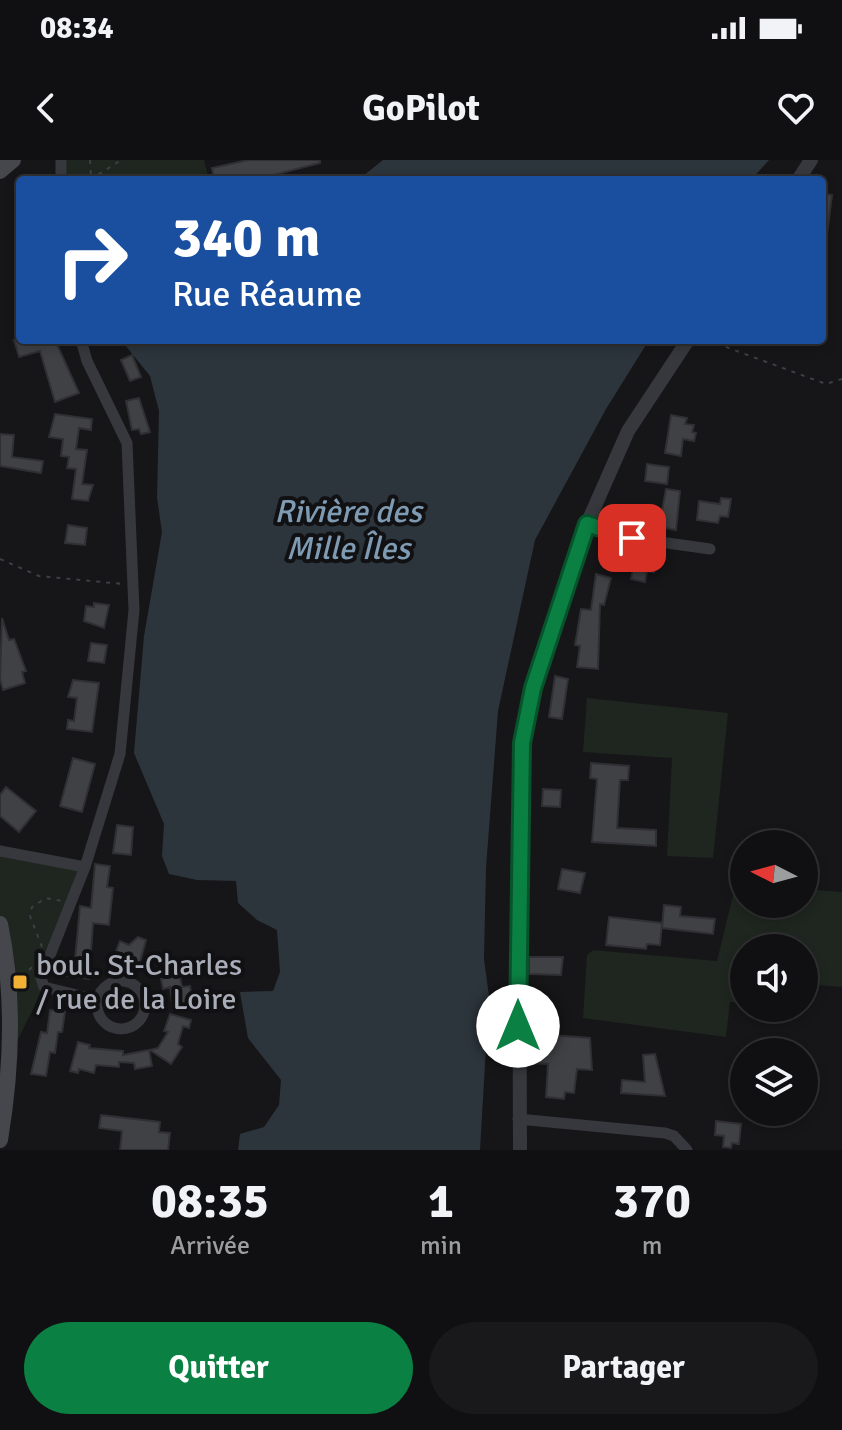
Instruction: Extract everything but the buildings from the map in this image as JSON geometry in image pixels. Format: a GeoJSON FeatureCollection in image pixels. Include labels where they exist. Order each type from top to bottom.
{"type":"FeatureCollection","features":[{"type":"Feature","properties":{"kind":"main road"},"geometry":{"type":"LineString","coordinates":[[0,171],[13,160]]}},
{"type":"Feature","properties":{"kind":"main road"},"geometry":{"type":"LineString","coordinates":[[0,924],[9,993],[11,1068],[0,1140]]}},
{"type":"Feature","properties":{"kind":"street"},"geometry":{"type":"LineString","coordinates":[[82,344],[87,361],[127,443],[134,585],[120,754],[85,867],[41,978],[44,987],[98,1000]]}},
{"type":"Feature","properties":{"kind":"street"},"geometry":{"type":"LineString","coordinates":[[520,1150],[522,743],[533,688],[587,524],[628,431],[685,344]]}},
{"type":"Feature","properties":{"kind":"street"},"geometry":{"type":"LineString","coordinates":[[587,524],[632,538],[710,549]]}},
{"type":"Feature","properties":{"kind":"street"},"geometry":{"type":"LineString","coordinates":[[0,851],[85,867]]}},
{"type":"Feature","properties":{"kind":"street"},"geometry":{"type":"LineString","coordinates":[[126,981],[139,988],[144,1010],[136,1024],[120,1029],[100,1016],[98,1000],[111,983],[126,981]]}},
{"type":"Feature","properties":{"kind":"street"},"geometry":{"type":"LineString","coordinates":[[518,1119],[665,1133],[674,1136],[687,1150]]}},
{"type":"Feature","properties":{"kind":"path"},"geometry":{"type":"LineString","coordinates":[[96,176],[121,160]]}},
{"type":"Feature","properties":{"kind":"path"},"geometry":{"type":"LineString","coordinates":[[718,344],[826,384],[842,379]]}},
{"type":"Feature","properties":{"kind":"path"},"geometry":{"type":"LineString","coordinates":[[0,559],[39,576],[134,585]]}},
{"type":"Feature","properties":{"kind":"path"},"geometry":{"type":"LineString","coordinates":[[42,947],[30,916],[34,903],[46,898],[70,904]]}},
{"type":"Feature","properties":{"kind":"path"},"geometry":{"type":"LineString","coordinates":[[9,993],[38,961]]}},
{"type":"Feature","properties":{"kind":"shaded area"},"geometry":{"type":"Polygon","coordinates":[[[66,160],[204,160],[208,176],[67,176],[66,160]]]}},
{"type":"Feature","properties":{"kind":"shaded area"},"geometry":{"type":"Polygon","coordinates":[[[587,698],[728,713],[713,858],[667,856],[672,758],[583,752],[587,698]]]}},
{"type":"Feature","properties":{"kind":"shaded area"},"geometry":{"type":"Polygon","coordinates":[[[0,853],[85,867],[44,987],[8,1059],[0,947],[0,853]]]}},
{"type":"Feature","properties":{"kind":"shaded area"},"geometry":{"type":"Polygon","coordinates":[[[818,890],[842,892],[842,987],[818,985],[818,934],[730,934],[730,1002],[726,1037],[583,1018],[587,955],[593,950],[717,961],[730,908],[730,918],[818,918],[818,890]]]}},
{"type":"Feature","properties":{"kind":"water"},"geometry":{"type":"Polygon","coordinates":[[[383,160],[769,160],[755,176],[363,176],[383,160]]]}},
{"type":"Feature","properties":{"kind":"water","name":"Rivière des Mille Îles"},"geometry":{"type":"Polygon","coordinates":[[[124,344],[647,344],[606,409],[535,540],[498,711],[486,868],[484,959],[489,996],[480,1150],[238,1150],[240,1134],[264,1127],[279,1105],[281,1080],[248,1038],[240,992],[273,991],[280,972],[277,930],[257,920],[238,903],[236,881],[197,880],[169,874],[162,856],[164,824],[134,753],[144,636],[162,532],[157,498],[159,411],[150,376],[124,344]]]}},
{"type":"Feature","properties":{"kind":"place","name":"boul. St-Charles / rue de la Loire"},"geometry":{"type":"Point","coordinates":[20,982]}},
{"type":"Feature","properties":{"kind":"route"},"geometry":{"type":"LineString","coordinates":[[518,1026],[522,743],[533,688],[587,524],[632,538]]}}]}
